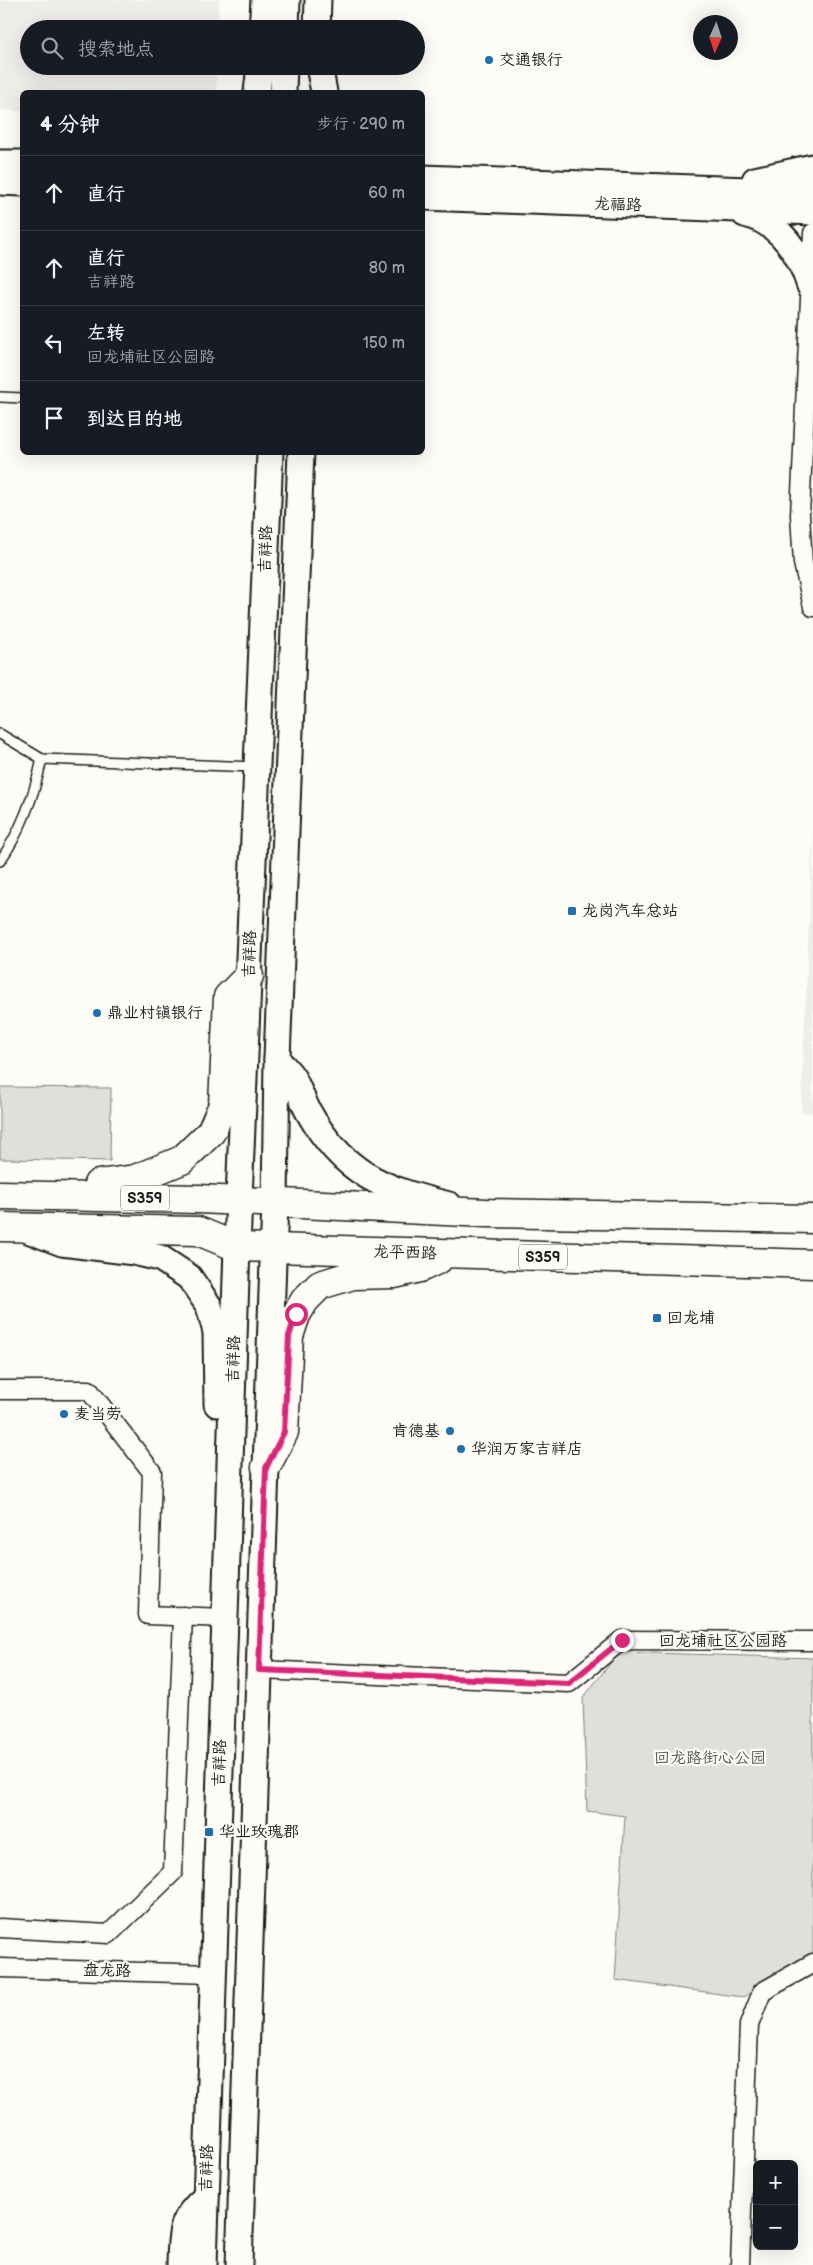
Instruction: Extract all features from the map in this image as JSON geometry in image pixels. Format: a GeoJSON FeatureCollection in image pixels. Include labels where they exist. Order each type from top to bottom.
{"type":"FeatureCollection","features":[{"type":"Feature","properties":{"kind":"main road"},"geometry":{"type":"LineString","coordinates":[[263,20],[264,0]]}},
{"type":"Feature","properties":{"kind":"main road"},"geometry":{"type":"LineString","coordinates":[[286,20],[287,0]]}},
{"type":"Feature","properties":{"kind":"main road"},"geometry":{"type":"LineString","coordinates":[[317,20],[318,0]]}},
{"type":"Feature","properties":{"kind":"main road"},"geometry":{"type":"LineString","coordinates":[[257,90],[259,75]]}},
{"type":"Feature","properties":{"kind":"main road"},"geometry":{"type":"LineString","coordinates":[[283,90],[284,75]]}},
{"type":"Feature","properties":{"kind":"main road"},"geometry":{"type":"LineString","coordinates":[[314,90],[315,75]]}},
{"type":"Feature","properties":{"kind":"main road"},"geometry":{"type":"LineString","coordinates":[[321,75],[324,90]]}},
{"type":"Feature","properties":{"kind":"main road"},"geometry":{"type":"LineString","coordinates":[[425,162],[508,170],[533,182]]}},
{"type":"Feature","properties":{"kind":"main road"},"geometry":{"type":"LineString","coordinates":[[0,163],[20,163]]}},
{"type":"Feature","properties":{"kind":"main road"},"geometry":{"type":"LineString","coordinates":[[689,188],[771,178],[813,167]]}},
{"type":"Feature","properties":{"kind":"main road","name":"龙福路"},"geometry":{"type":"LineString","coordinates":[[425,178],[689,188],[811,200]]}},
{"type":"Feature","properties":{"kind":"main road"},"geometry":{"type":"LineString","coordinates":[[0,182],[20,183]]}},
{"type":"Feature","properties":{"kind":"main road","name":"龙福路"},"geometry":{"type":"LineString","coordinates":[[425,197],[726,209],[811,200]]}},
{"type":"Feature","properties":{"kind":"main road"},"geometry":{"type":"LineString","coordinates":[[425,207],[462,199]]}},
{"type":"Feature","properties":{"kind":"main road"},"geometry":{"type":"LineString","coordinates":[[726,209],[753,216],[774,227],[788,242],[802,262],[810,286]]}},
{"type":"Feature","properties":{"kind":"main road","name":"吉祥路"},"geometry":{"type":"LineString","coordinates":[[204,2265],[239,1201],[270,455]]}},
{"type":"Feature","properties":{"kind":"main road","name":"吉祥路"},"geometry":{"type":"LineString","coordinates":[[239,2265],[274,1248],[277,1059],[302,455]]}},
{"type":"Feature","properties":{"kind":"main road"},"geometry":{"type":"LineString","coordinates":[[8,1195],[135,1179],[182,1160],[211,1132],[223,1104],[228,997],[249,976]]}},
{"type":"Feature","properties":{"kind":"main road"},"geometry":{"type":"LineString","coordinates":[[277,1059],[293,1078],[308,1112],[332,1147],[357,1171],[395,1189],[486,1213]]}},
{"type":"Feature","properties":{"kind":"main road","name":"S359"},"geometry":{"type":"LineString","coordinates":[[8,1195],[275,1202],[486,1213],[813,1219]]}},
{"type":"Feature","properties":{"kind":"main road"},"geometry":{"type":"LineString","coordinates":[[10,1227],[62,1243],[134,1252],[160,1258],[189,1277],[209,1306],[216,1332],[218,1431],[230,1467]]}},
{"type":"Feature","properties":{"kind":"main road","name":"龙平西路"},"geometry":{"type":"LineString","coordinates":[[10,1227],[198,1231],[238,1247],[813,1264]]}},
{"type":"Feature","properties":{"kind":"main road"},"geometry":{"type":"LineString","coordinates":[[266,1468],[284,1432],[289,1336],[296,1314],[305,1300],[320,1285],[354,1275],[395,1274],[420,1268],[449,1254]]}},
{"type":"Feature","properties":{"kind":"main road"},"geometry":{"type":"LineString","coordinates":[[180,2265],[181,2231],[184,2221],[193,2208],[206,2196]]}},
{"type":"Feature","properties":{"kind":"street"},"geometry":{"type":"LineString","coordinates":[[813,233],[800,515],[803,563],[813,607]]}},
{"type":"Feature","properties":{"kind":"street"},"geometry":{"type":"LineString","coordinates":[[0,1390],[89,1390],[152,1472],[148,1615],[225,1618]]}},
{"type":"Feature","properties":{"kind":"street"},"geometry":{"type":"LineString","coordinates":[[0,1928],[109,1934],[173,1872],[183,1616]]}},
{"type":"Feature","properties":{"kind":"street","name":"回龙埔社区公园路"},"geometry":{"type":"LineString","coordinates":[[259,1670],[569,1683],[622,1640],[813,1641]]}},
{"type":"Feature","properties":{"kind":"street"},"geometry":{"type":"LineString","coordinates":[[740,2265],[749,2025],[762,1992],[813,1963]]}},
{"type":"Feature","properties":{"kind":"street","name":"盘龙路"},"geometry":{"type":"LineString","coordinates":[[0,1968],[213,1974]]}},
{"type":"Feature","properties":{"kind":"lane"},"geometry":{"type":"LineString","coordinates":[[0,397],[20,398]]}},
{"type":"Feature","properties":{"kind":"lane"},"geometry":{"type":"LineString","coordinates":[[0,734],[42,759],[257,767]]}},
{"type":"Feature","properties":{"kind":"lane"},"geometry":{"type":"LineString","coordinates":[[0,861],[20,828],[30,806],[42,759]]}},
{"type":"Feature","properties":{"kind":"shaded area"},"geometry":{"type":"Polygon","coordinates":[[[0,0],[219,0],[218,20],[20,20],[20,75],[217,75],[216,90],[20,90],[20,111],[0,110],[0,0]]]}},
{"type":"Feature","properties":{"kind":"shaded area"},"geometry":{"type":"Polygon","coordinates":[[[813,826],[813,1113],[801,1112],[813,826]]]}},
{"type":"Feature","properties":{"kind":"green space"},"geometry":{"type":"Polygon","coordinates":[[[0,1087],[111,1088],[110,1161],[0,1159],[0,1087]]]}},
{"type":"Feature","properties":{"kind":"green space","name":"回龙路街心公园"},"geometry":{"type":"Polygon","coordinates":[[[619,1652],[813,1658],[813,1958],[743,1997],[615,1980],[625,1816],[587,1811],[583,1698],[619,1652]]]}},
{"type":"Feature","properties":{"kind":"place","name":"交通银行"},"geometry":{"type":"Point","coordinates":[489,60]}},
{"type":"Feature","properties":{"kind":"place","name":"龙岗汽车总站"},"geometry":{"type":"Point","coordinates":[572,911]}},
{"type":"Feature","properties":{"kind":"place","name":"鼎业村镇银行"},"geometry":{"type":"Point","coordinates":[97,1013]}},
{"type":"Feature","properties":{"kind":"place","name":"回龙埔"},"geometry":{"type":"Point","coordinates":[657,1318]}},
{"type":"Feature","properties":{"kind":"place","name":"麦当劳"},"geometry":{"type":"Point","coordinates":[64,1414]}},
{"type":"Feature","properties":{"kind":"place","name":"肯德基"},"geometry":{"type":"Point","coordinates":[450,1431]}},
{"type":"Feature","properties":{"kind":"place","name":"华润万家吉祥店"},"geometry":{"type":"Point","coordinates":[461,1449]}},
{"type":"Feature","properties":{"kind":"place","name":"华业玫瑰郡"},"geometry":{"type":"Point","coordinates":[209,1832]}},
{"type":"Feature","properties":{"kind":"route"},"geometry":{"type":"LineString","coordinates":[[296,1314],[289,1336],[287,1404],[284,1432],[266,1468],[259,1670],[569,1683],[622,1640]]}}]}
